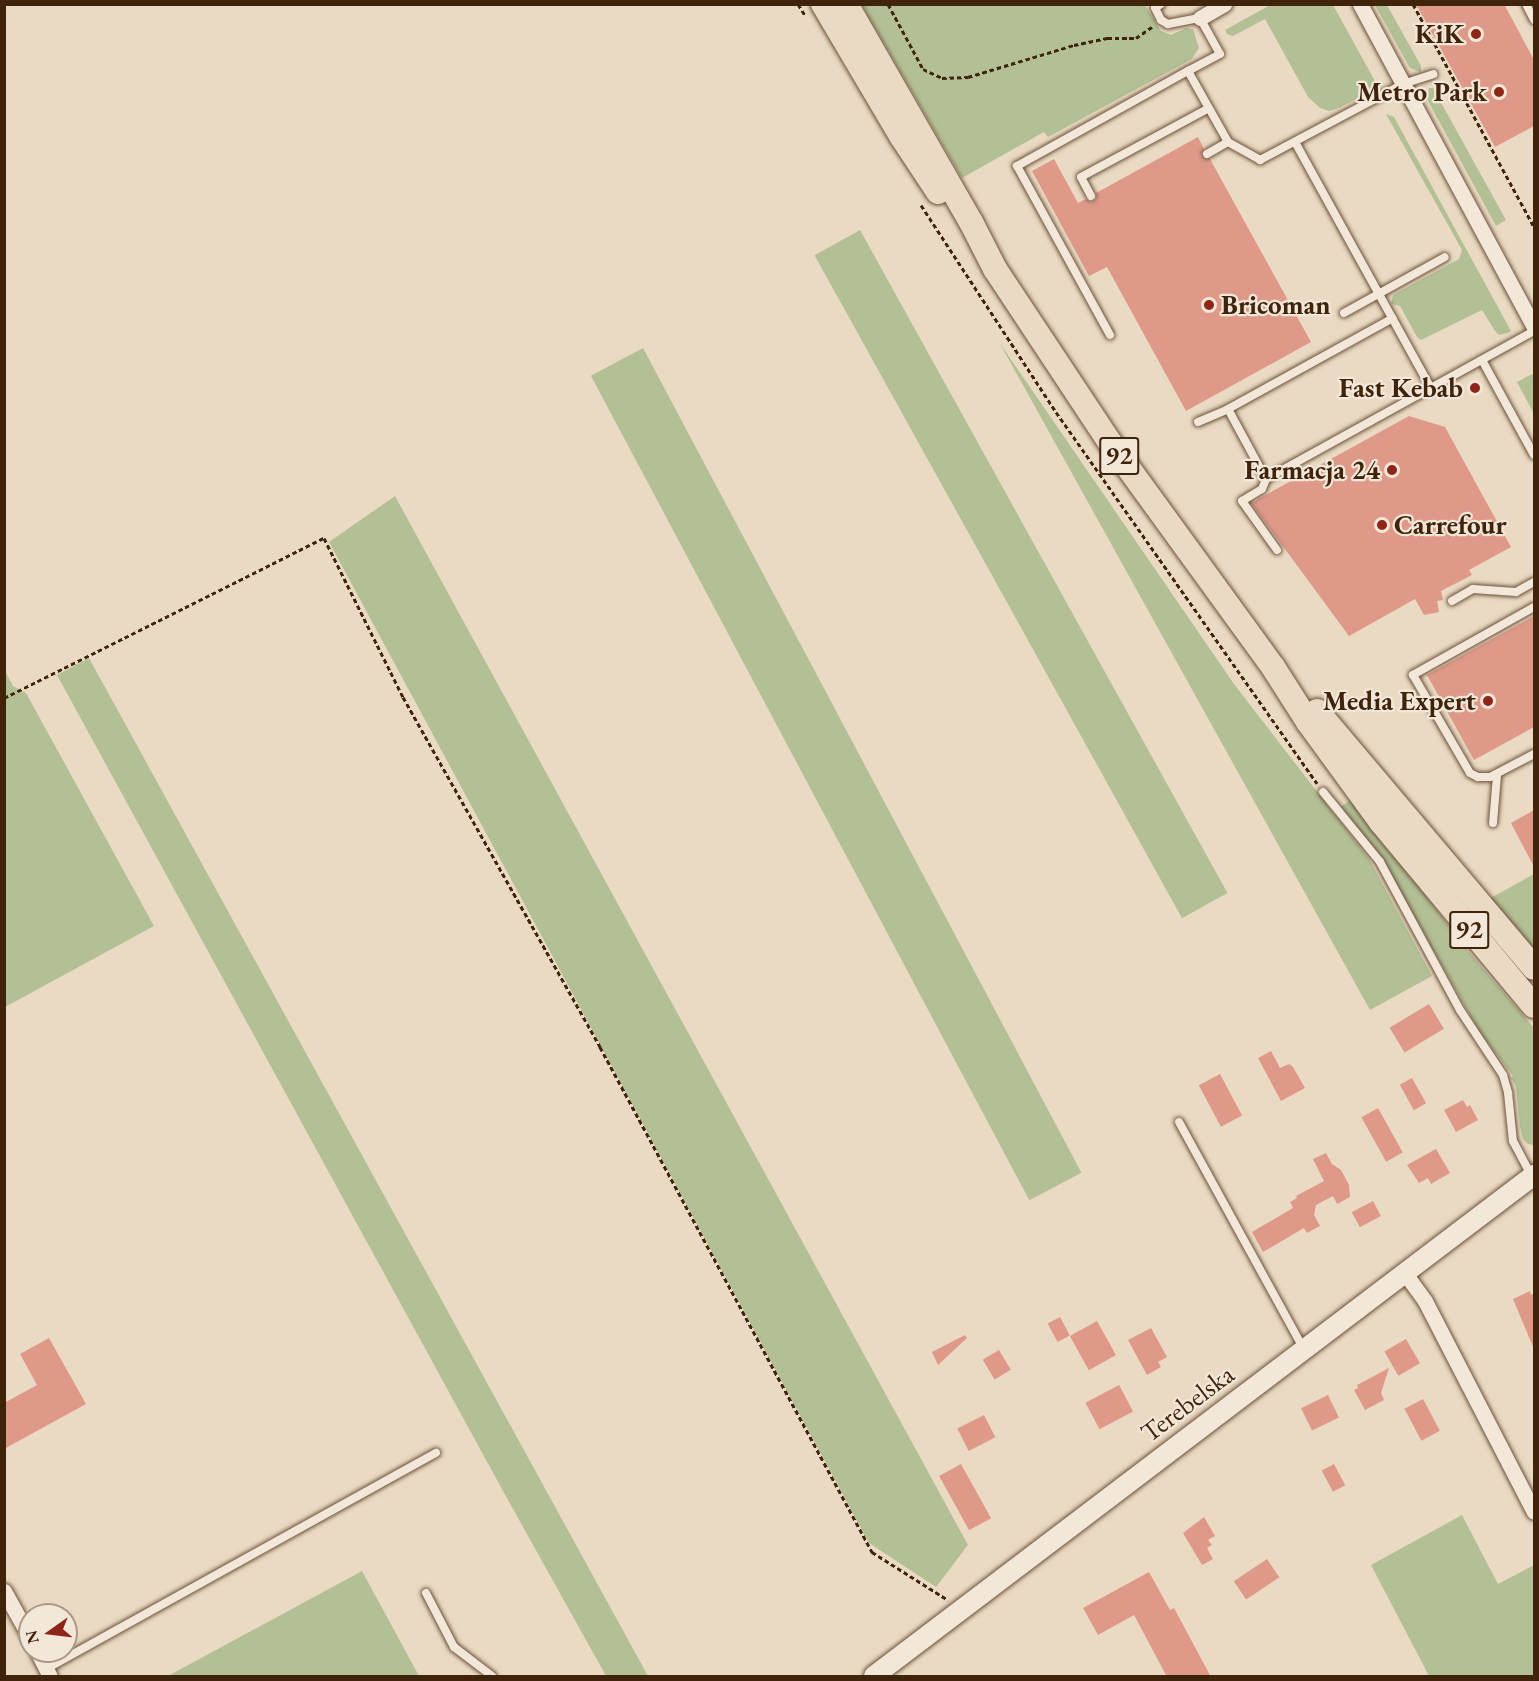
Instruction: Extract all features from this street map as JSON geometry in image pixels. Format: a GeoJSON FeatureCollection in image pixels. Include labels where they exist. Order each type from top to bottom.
{"type":"FeatureCollection","features":[{"type":"Feature","properties":{"kind":"main road","name":"92"},"geometry":{"type":"LineString","coordinates":[[824,4],[916,161],[962,229],[995,269],[1145,493],[1274,667],[1308,722],[1381,822],[1534,1006]]}},
{"type":"Feature","properties":{"kind":"main road","name":"92"},"geometry":{"type":"LineString","coordinates":[[846,4],[971,222],[995,269]]}},
{"type":"Feature","properties":{"kind":"main road","name":"92"},"geometry":{"type":"LineString","coordinates":[[1274,667],[1320,714],[1534,968]]}},
{"type":"Feature","properties":{"kind":"street"},"geometry":{"type":"LineString","coordinates":[[1200,18],[1224,4]]}},
{"type":"Feature","properties":{"kind":"street"},"geometry":{"type":"LineString","coordinates":[[1360,4],[1534,329]]}},
{"type":"Feature","properties":{"kind":"street","name":"Terebelska"},"geometry":{"type":"LineString","coordinates":[[874,1677],[1533,1175]]}},
{"type":"Feature","properties":{"kind":"street"},"geometry":{"type":"LineString","coordinates":[[1404,1272],[1425,1302],[1534,1512]]}},
{"type":"Feature","properties":{"kind":"street"},"geometry":{"type":"LineString","coordinates":[[4,1591],[18,1616]]}},
{"type":"Feature","properties":{"kind":"lane"},"geometry":{"type":"LineString","coordinates":[[1110,335],[1017,166],[1220,54],[1200,18],[1168,24],[1161,20],[1155,8],[1161,4]]}},
{"type":"Feature","properties":{"kind":"lane"},"geometry":{"type":"LineString","coordinates":[[1526,4],[1534,20]]}},
{"type":"Feature","properties":{"kind":"lane"},"geometry":{"type":"LineString","coordinates":[[1188,71],[1228,142],[1260,160],[1403,84],[1432,74]]}},
{"type":"Feature","properties":{"kind":"lane"},"geometry":{"type":"LineString","coordinates":[[1091,196],[1081,177],[1209,108]]}},
{"type":"Feature","properties":{"kind":"lane"},"geometry":{"type":"LineString","coordinates":[[1295,141],[1431,388]]}},
{"type":"Feature","properties":{"kind":"lane"},"geometry":{"type":"LineString","coordinates":[[1207,154],[1228,142]]}},
{"type":"Feature","properties":{"kind":"lane"},"geometry":{"type":"LineString","coordinates":[[1344,313],[1446,257]]}},
{"type":"Feature","properties":{"kind":"lane"},"geometry":{"type":"LineString","coordinates":[[1198,422],[1228,409],[1393,318]]}},
{"type":"Feature","properties":{"kind":"lane"},"geometry":{"type":"LineString","coordinates":[[1277,550],[1242,501],[1262,489],[1266,479],[1534,329]]}},
{"type":"Feature","properties":{"kind":"lane"},"geometry":{"type":"LineString","coordinates":[[1482,360],[1534,455]]}},
{"type":"Feature","properties":{"kind":"lane"},"geometry":{"type":"LineString","coordinates":[[1228,409],[1266,479]]}},
{"type":"Feature","properties":{"kind":"lane"},"geometry":{"type":"LineString","coordinates":[[1452,601],[1473,589],[1516,592],[1534,582]]}},
{"type":"Feature","properties":{"kind":"lane"},"geometry":{"type":"LineString","coordinates":[[1534,607],[1413,675],[1466,770],[1478,777],[1497,775],[1534,754]]}},
{"type":"Feature","properties":{"kind":"lane"},"geometry":{"type":"LineString","coordinates":[[1493,823],[1496,795],[1494,785],[1497,775]]}},
{"type":"Feature","properties":{"kind":"lane"},"geometry":{"type":"LineString","coordinates":[[1323,792],[1380,862],[1460,1010],[1503,1075],[1508,1094],[1513,1141],[1533,1175]]}},
{"type":"Feature","properties":{"kind":"lane"},"geometry":{"type":"LineString","coordinates":[[1179,1122],[1303,1348]]}},
{"type":"Feature","properties":{"kind":"lane"},"geometry":{"type":"LineString","coordinates":[[48,1673],[436,1453]]}},
{"type":"Feature","properties":{"kind":"lane"},"geometry":{"type":"LineString","coordinates":[[426,1593],[454,1647],[492,1677]]}},
{"type":"Feature","properties":{"kind":"path"},"geometry":{"type":"LineString","coordinates":[[798,4],[811,25]]}},
{"type":"Feature","properties":{"kind":"path"},"geometry":{"type":"LineString","coordinates":[[888,4],[923,69],[942,78],[968,77],[1096,40],[1136,38],[1161,20]]}},
{"type":"Feature","properties":{"kind":"path"},"geometry":{"type":"LineString","coordinates":[[1413,4],[1534,227]]}},
{"type":"Feature","properties":{"kind":"path"},"geometry":{"type":"LineString","coordinates":[[919,201],[1056,412],[1323,792]]}},
{"type":"Feature","properties":{"kind":"path"},"geometry":{"type":"LineString","coordinates":[[4,698],[324,538],[404,697],[600,1047],[872,1552],[962,1609]]}},
{"type":"Feature","properties":{"kind":"green space"},"geometry":{"type":"Polygon","coordinates":[[[1272,4],[1333,5],[1375,81],[1371,87],[1362,96],[1339,108],[1329,111],[1320,108],[1308,97],[1265,19],[1233,36],[1227,34],[1225,30],[1272,4]]]}},
{"type":"Feature","properties":{"kind":"green space"},"geometry":{"type":"Polygon","coordinates":[[[862,5],[1145,5],[1161,31],[1171,35],[1186,28],[1193,29],[1199,48],[1192,59],[1048,137],[1044,132],[962,178],[862,5]]]}},
{"type":"Feature","properties":{"kind":"green space"},"geometry":{"type":"Polygon","coordinates":[[[1375,5],[1387,5],[1421,66],[1421,72],[1410,68],[1375,5]]]}},
{"type":"Feature","properties":{"kind":"green space"},"geometry":{"type":"Polygon","coordinates":[[[1429,88],[1433,88],[1506,220],[1496,226],[1427,99],[1429,88]]]}},
{"type":"Feature","properties":{"kind":"green space"},"geometry":{"type":"Polygon","coordinates":[[[1386,114],[1394,117],[1511,331],[1508,333],[1499,335],[1482,310],[1421,340],[1417,337],[1400,306],[1391,304],[1393,295],[1459,259],[1462,250],[1386,114]]]}},
{"type":"Feature","properties":{"kind":"green space"},"geometry":{"type":"Polygon","coordinates":[[[860,230],[1227,893],[1182,918],[815,255],[860,230]]]}},
{"type":"Feature","properties":{"kind":"green space"},"geometry":{"type":"Polygon","coordinates":[[[999,342],[1234,684],[1369,859],[1432,976],[1370,1010],[999,342]]]}},
{"type":"Feature","properties":{"kind":"green space"},"geometry":{"type":"Polygon","coordinates":[[[643,348],[1081,1173],[1029,1200],[591,376],[643,348]]]}},
{"type":"Feature","properties":{"kind":"green space"},"geometry":{"type":"Polygon","coordinates":[[[1534,374],[1534,414],[1517,382],[1534,374]]]}},
{"type":"Feature","properties":{"kind":"green space"},"geometry":{"type":"Polygon","coordinates":[[[395,496],[968,1545],[936,1587],[869,1543],[329,542],[395,496]]]}},
{"type":"Feature","properties":{"kind":"green space"},"geometry":{"type":"Polygon","coordinates":[[[89,658],[648,1676],[606,1676],[503,1491],[57,675],[89,658]]]}},
{"type":"Feature","properties":{"kind":"green space"},"geometry":{"type":"Polygon","coordinates":[[[4,669],[13,686],[26,693],[154,926],[5,1007],[4,669]]]}},
{"type":"Feature","properties":{"kind":"green space"},"geometry":{"type":"Polygon","coordinates":[[[1354,797],[1461,943],[1534,1028],[1534,1145],[1528,1144],[1523,1139],[1516,1086],[1511,1078],[1513,1076],[1479,1031],[1381,858],[1341,807],[1354,797]]]}},
{"type":"Feature","properties":{"kind":"green space"},"geometry":{"type":"Polygon","coordinates":[[[1534,874],[1534,955],[1487,900],[1534,874]]]}},
{"type":"Feature","properties":{"kind":"green space"},"geometry":{"type":"Polygon","coordinates":[[[1462,1515],[1498,1584],[1534,1565],[1534,1676],[1429,1676],[1371,1565],[1462,1515]]]}},
{"type":"Feature","properties":{"kind":"green space"},"geometry":{"type":"Polygon","coordinates":[[[362,1571],[419,1676],[168,1676],[362,1571]]]}},
{"type":"Feature","properties":{"kind":"building","name":"Metro Park"},"geometry":{"type":"Polygon","coordinates":[[[1416,4],[1504,4],[1534,60],[1534,126],[1495,147],[1416,4]]]}},
{"type":"Feature","properties":{"kind":"building","name":"Bricoman"},"geometry":{"type":"Polygon","coordinates":[[[1198,137],[1204,149],[1202,156],[1210,159],[1311,342],[1186,411],[1107,267],[1089,276],[1032,171],[1054,159],[1078,203],[1086,199],[1091,202],[1096,199],[1096,193],[1198,137]]]}},
{"type":"Feature","properties":{"kind":"building","name":"Carrefour"},"geometry":{"type":"Polygon","coordinates":[[[1409,416],[1445,427],[1511,547],[1469,570],[1472,575],[1441,591],[1443,600],[1437,601],[1439,612],[1424,615],[1415,599],[1349,636],[1251,503],[1409,416]]]}},
{"type":"Feature","properties":{"kind":"building","name":"Media Expert"},"geometry":{"type":"Polygon","coordinates":[[[1534,616],[1534,727],[1474,760],[1427,675],[1534,616]]]}},
{"type":"Feature","properties":{"kind":"building"},"geometry":{"type":"Polygon","coordinates":[[[1534,810],[1534,867],[1511,823],[1534,810]]]}},
{"type":"Feature","properties":{"kind":"building"},"geometry":{"type":"Polygon","coordinates":[[[1429,1004],[1444,1029],[1405,1053],[1390,1028],[1429,1004]]]}},
{"type":"Feature","properties":{"kind":"building"},"geometry":{"type":"Polygon","coordinates":[[[1271,1051],[1280,1068],[1289,1064],[1293,1067],[1305,1088],[1281,1101],[1258,1058],[1271,1051]]]}},
{"type":"Feature","properties":{"kind":"building"},"geometry":{"type":"Polygon","coordinates":[[[1220,1074],[1242,1115],[1221,1127],[1199,1085],[1220,1074]]]}},
{"type":"Feature","properties":{"kind":"building"},"geometry":{"type":"Polygon","coordinates":[[[1412,1078],[1426,1103],[1414,1110],[1400,1085],[1412,1078]]]}},
{"type":"Feature","properties":{"kind":"building"},"geometry":{"type":"Polygon","coordinates":[[[1463,1100],[1467,1107],[1470,1105],[1478,1120],[1456,1132],[1444,1110],[1463,1100]]]}},
{"type":"Feature","properties":{"kind":"building"},"geometry":{"type":"Polygon","coordinates":[[[1378,1108],[1403,1153],[1386,1162],[1361,1117],[1378,1108]]]}},
{"type":"Feature","properties":{"kind":"building"},"geometry":{"type":"Polygon","coordinates":[[[1436,1149],[1450,1173],[1431,1184],[1428,1178],[1419,1183],[1407,1165],[1436,1149]]]}},
{"type":"Feature","properties":{"kind":"building"},"geometry":{"type":"Polygon","coordinates":[[[1326,1153],[1332,1164],[1341,1170],[1349,1185],[1350,1197],[1337,1204],[1333,1196],[1316,1205],[1314,1215],[1320,1226],[1307,1233],[1304,1228],[1263,1252],[1252,1232],[1293,1208],[1290,1202],[1297,1198],[1296,1196],[1324,1181],[1313,1159],[1326,1153]]]}},
{"type":"Feature","properties":{"kind":"building"},"geometry":{"type":"Polygon","coordinates":[[[1373,1201],[1381,1216],[1360,1227],[1352,1212],[1373,1201]]]}},
{"type":"Feature","properties":{"kind":"building"},"geometry":{"type":"Polygon","coordinates":[[[1530,1291],[1531,1295],[1534,1293],[1534,1349],[1513,1299],[1530,1291]]]}},
{"type":"Feature","properties":{"kind":"building"},"geometry":{"type":"Polygon","coordinates":[[[1060,1317],[1070,1336],[1057,1342],[1048,1324],[1060,1317]]]}},
{"type":"Feature","properties":{"kind":"building"},"geometry":{"type":"Polygon","coordinates":[[[1097,1321],[1116,1355],[1089,1370],[1070,1336],[1097,1321]]]}},
{"type":"Feature","properties":{"kind":"building"},"geometry":{"type":"Polygon","coordinates":[[[1151,1328],[1167,1357],[1158,1362],[1161,1367],[1147,1375],[1128,1340],[1151,1328]]]}},
{"type":"Feature","properties":{"kind":"building"},"geometry":{"type":"Polygon","coordinates":[[[965,1335],[967,1338],[938,1365],[932,1352],[965,1335]]]}},
{"type":"Feature","properties":{"kind":"building"},"geometry":{"type":"Polygon","coordinates":[[[49,1338],[86,1404],[4,1449],[4,1403],[37,1385],[20,1354],[49,1338]]]}},
{"type":"Feature","properties":{"kind":"building"},"geometry":{"type":"Polygon","coordinates":[[[1406,1339],[1420,1363],[1398,1376],[1384,1352],[1406,1339]]]}},
{"type":"Feature","properties":{"kind":"building"},"geometry":{"type":"Polygon","coordinates":[[[999,1350],[1011,1370],[995,1380],[983,1360],[999,1350]]]}},
{"type":"Feature","properties":{"kind":"building"},"geometry":{"type":"Polygon","coordinates":[[[1389,1368],[1381,1393],[1384,1400],[1365,1410],[1354,1390],[1358,1388],[1357,1385],[1389,1368]]]}},
{"type":"Feature","properties":{"kind":"building"},"geometry":{"type":"Polygon","coordinates":[[[1119,1385],[1133,1411],[1100,1429],[1085,1403],[1119,1385]]]}},
{"type":"Feature","properties":{"kind":"building"},"geometry":{"type":"Polygon","coordinates":[[[1328,1395],[1339,1417],[1312,1431],[1301,1408],[1328,1395]]]}},
{"type":"Feature","properties":{"kind":"building"},"geometry":{"type":"Polygon","coordinates":[[[1423,1399],[1440,1431],[1421,1441],[1404,1409],[1423,1399]]]}},
{"type":"Feature","properties":{"kind":"building"},"geometry":{"type":"Polygon","coordinates":[[[984,1415],[995,1437],[969,1451],[957,1429],[984,1415]]]}},
{"type":"Feature","properties":{"kind":"building"},"geometry":{"type":"Polygon","coordinates":[[[961,1464],[991,1518],[969,1530],[939,1476],[961,1464]]]}},
{"type":"Feature","properties":{"kind":"building"},"geometry":{"type":"Polygon","coordinates":[[[1334,1464],[1345,1485],[1333,1492],[1322,1471],[1334,1464]]]}},
{"type":"Feature","properties":{"kind":"building"},"geometry":{"type":"Polygon","coordinates":[[[1204,1517],[1215,1536],[1208,1540],[1212,1545],[1207,1548],[1213,1559],[1202,1565],[1183,1533],[1204,1517]]]}},
{"type":"Feature","properties":{"kind":"building"},"geometry":{"type":"Polygon","coordinates":[[[1267,1559],[1279,1577],[1246,1600],[1234,1581],[1267,1559]]]}},
{"type":"Feature","properties":{"kind":"building"},"geometry":{"type":"Polygon","coordinates":[[[1149,1572],[1170,1610],[1174,1608],[1211,1677],[1167,1677],[1134,1615],[1098,1635],[1083,1608],[1149,1572]]]}},
{"type":"Feature","properties":{"kind":"place","name":"KiK"},"geometry":{"type":"Point","coordinates":[1476,34]}},
{"type":"Feature","properties":{"kind":"place","name":"Metro Park"},"geometry":{"type":"Point","coordinates":[1499,92]}},
{"type":"Feature","properties":{"kind":"place","name":"Bricoman"},"geometry":{"type":"Point","coordinates":[1209,305]}},
{"type":"Feature","properties":{"kind":"place","name":"Fast Kebab"},"geometry":{"type":"Point","coordinates":[1475,388]}},
{"type":"Feature","properties":{"kind":"place","name":"Farmacja 24"},"geometry":{"type":"Point","coordinates":[1392,470]}},
{"type":"Feature","properties":{"kind":"place","name":"Carrefour"},"geometry":{"type":"Point","coordinates":[1382,525]}},
{"type":"Feature","properties":{"kind":"place","name":"Media Expert"},"geometry":{"type":"Point","coordinates":[1488,701]}}]}
